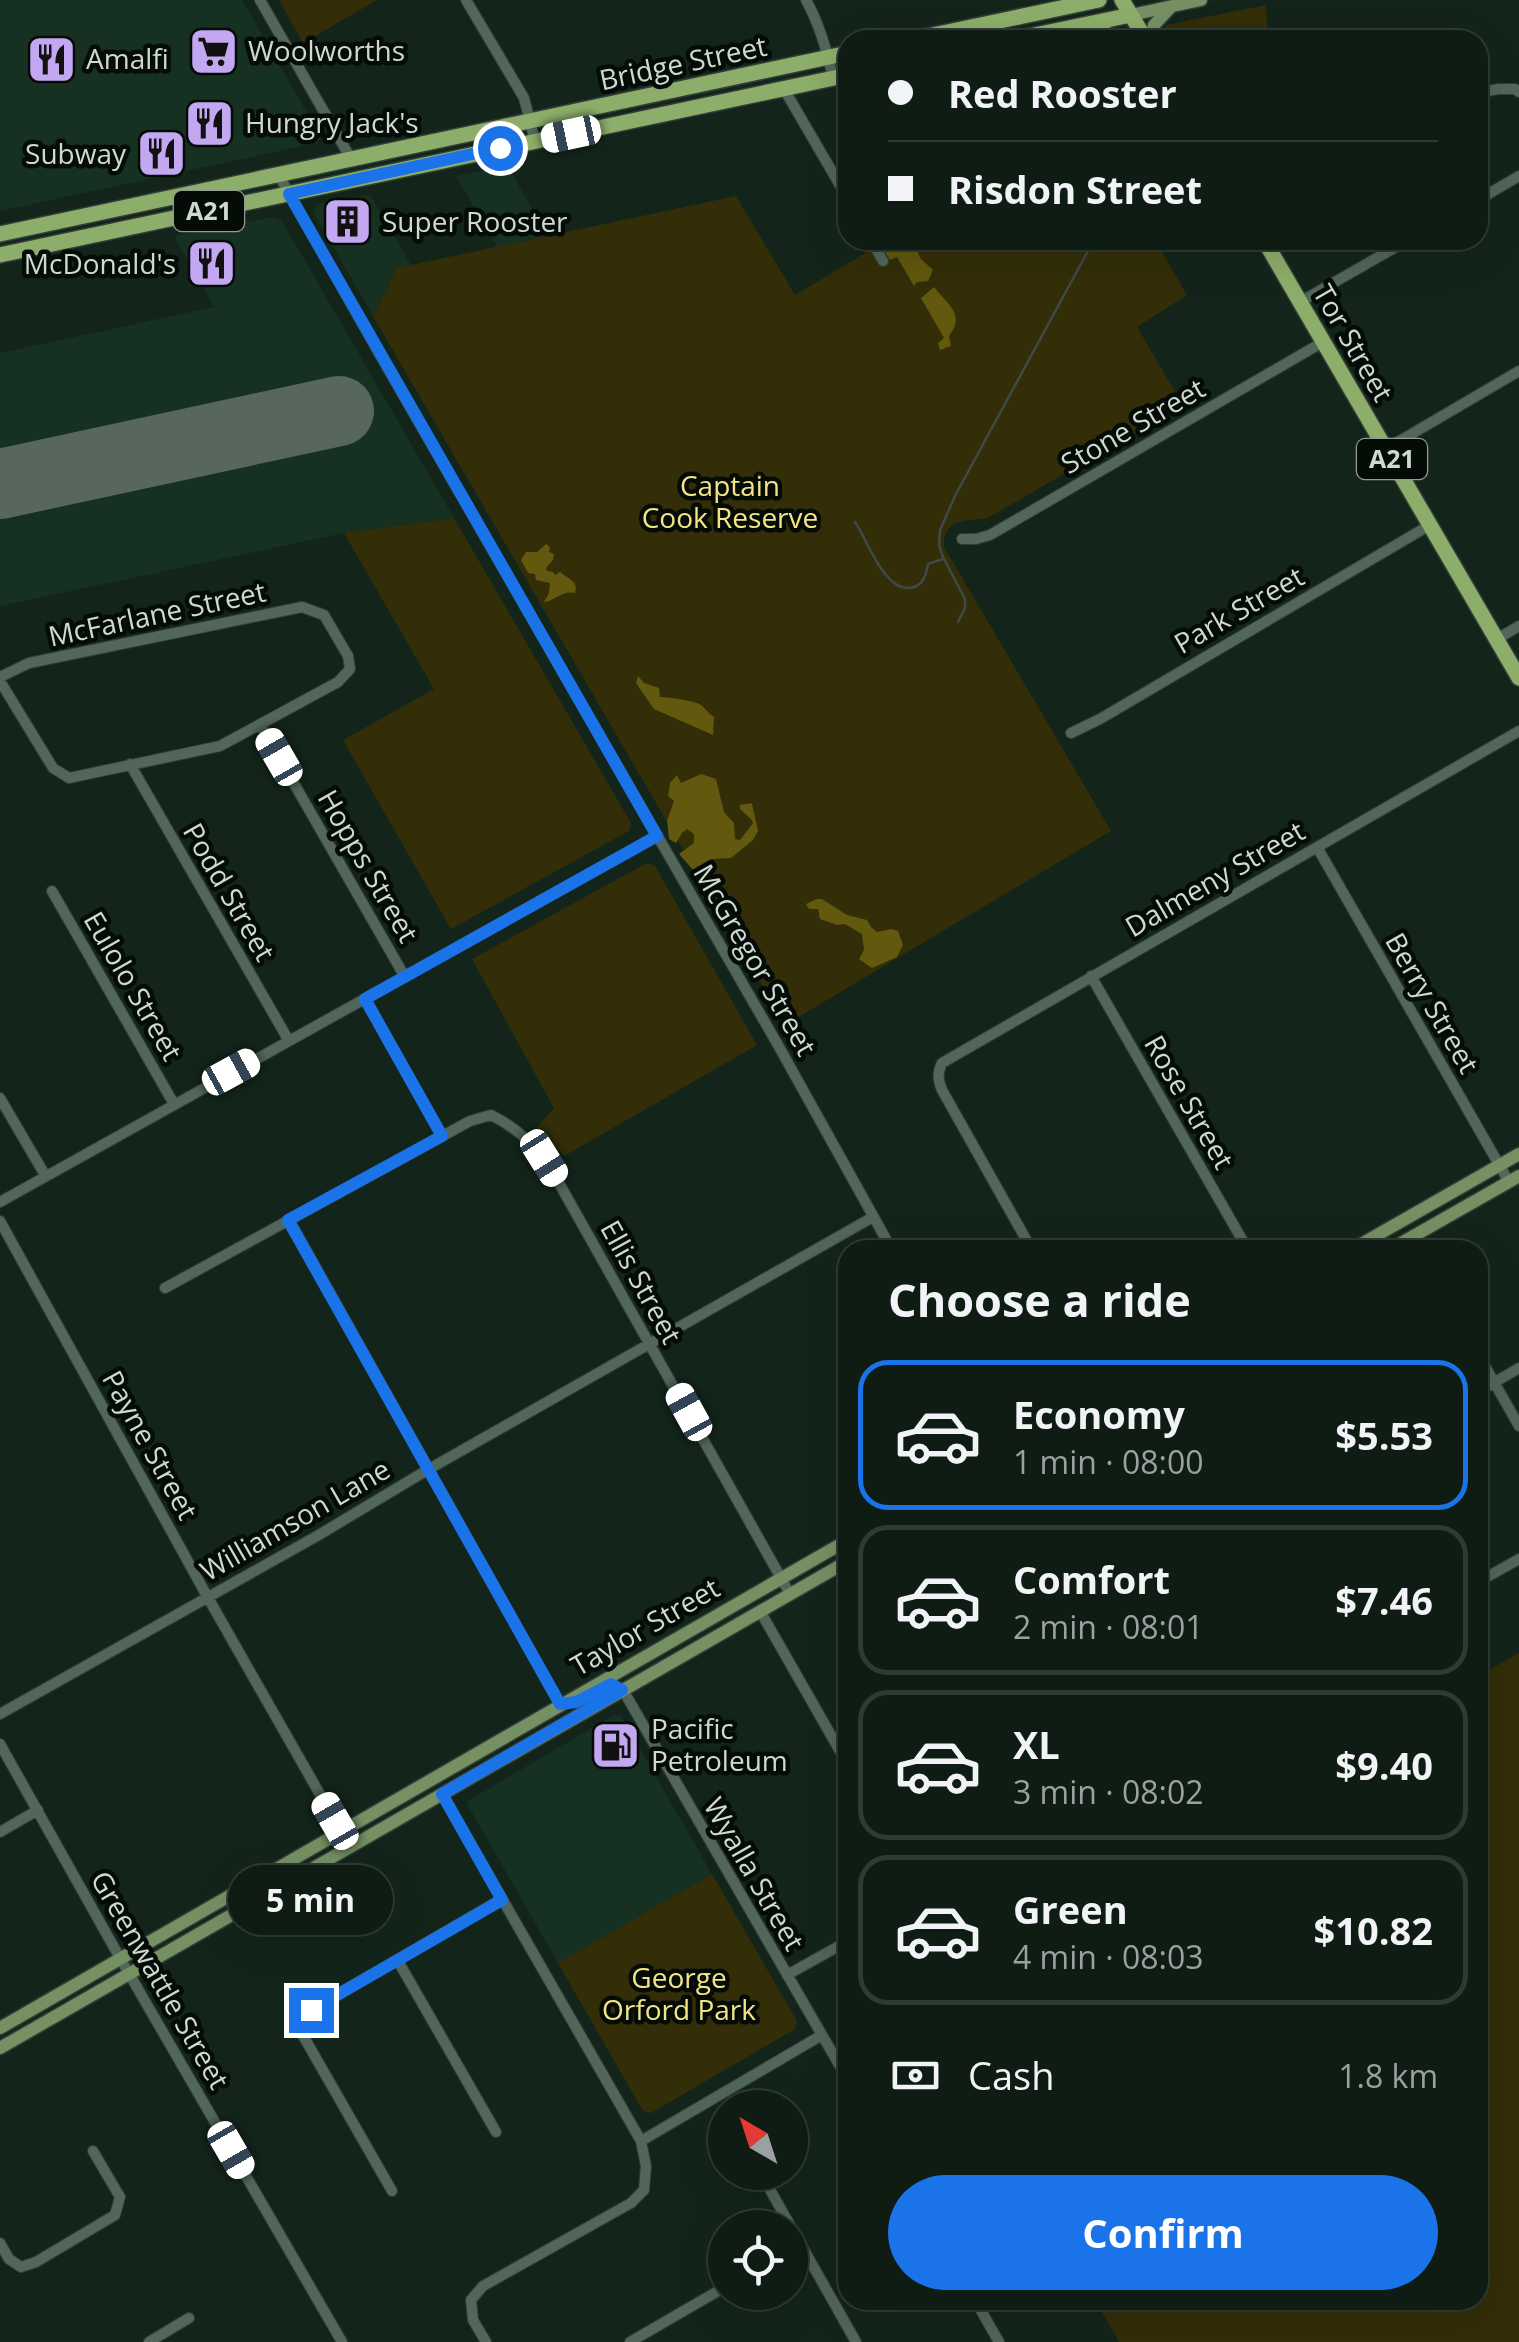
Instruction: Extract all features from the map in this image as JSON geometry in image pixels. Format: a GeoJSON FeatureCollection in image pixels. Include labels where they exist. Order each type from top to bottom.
{"type":"FeatureCollection","features":[{"type":"Feature","properties":{"kind":"highway"},"geometry":{"type":"LineString","coordinates":[[954,30],[1099,0]]}},
{"type":"Feature","properties":{"kind":"highway"},"geometry":{"type":"LineString","coordinates":[[1058,30],[1126,7],[1141,30]]}},
{"type":"Feature","properties":{"kind":"highway"},"geometry":{"type":"LineString","coordinates":[[1082,25],[1096,30]]}},
{"type":"Feature","properties":{"kind":"highway","name":"Bridge Street"},"geometry":{"type":"LineString","coordinates":[[0,234],[838,55]]}},
{"type":"Feature","properties":{"kind":"highway","name":"Bridge Street"},"geometry":{"type":"LineString","coordinates":[[0,255],[838,76]]}},
{"type":"Feature","properties":{"kind":"highway","name":"Tor Street"},"geometry":{"type":"LineString","coordinates":[[1270,250],[1519,678]]}},
{"type":"Feature","properties":{"kind":"main road"},"geometry":{"type":"LineString","coordinates":[[1126,7],[1171,6],[1201,0]]}},
{"type":"Feature","properties":{"kind":"main road"},"geometry":{"type":"LineString","coordinates":[[1153,30],[1171,6]]}},
{"type":"Feature","properties":{"kind":"main road"},"geometry":{"type":"LineString","coordinates":[[1369,1240],[1519,1154]]}},
{"type":"Feature","properties":{"kind":"main road"},"geometry":{"type":"LineString","coordinates":[[1420,1240],[1514,1179]]}},
{"type":"Feature","properties":{"kind":"main road","name":"Taylor Street"},"geometry":{"type":"LineString","coordinates":[[0,2028],[838,1546]]}},
{"type":"Feature","properties":{"kind":"main road","name":"Taylor Street"},"geometry":{"type":"LineString","coordinates":[[0,2048],[838,1567]]}},
{"type":"Feature","properties":{"kind":"main road"},"geometry":{"type":"LineString","coordinates":[[560,1704],[576,1702],[611,1684],[622,1690]]}},
{"type":"Feature","properties":{"kind":"street"},"geometry":{"type":"LineString","coordinates":[[260,0],[352,159]]}},
{"type":"Feature","properties":{"kind":"street"},"geometry":{"type":"LineString","coordinates":[[466,0],[524,98],[536,141]]}},
{"type":"Feature","properties":{"kind":"street"},"geometry":{"type":"LineString","coordinates":[[806,0],[838,73]]}},
{"type":"Feature","properties":{"kind":"street"},"geometry":{"type":"LineString","coordinates":[[784,88],[838,182]]}},
{"type":"Feature","properties":{"kind":"street"},"geometry":{"type":"LineString","coordinates":[[1488,90],[1517,91]]}},
{"type":"Feature","properties":{"kind":"street","name":"McGregor Street"},"geometry":{"type":"LineString","coordinates":[[278,174],[886,1240]]}},
{"type":"Feature","properties":{"kind":"street"},"geometry":{"type":"LineString","coordinates":[[1488,194],[1519,176]]}},
{"type":"Feature","properties":{"kind":"street"},"geometry":{"type":"LineString","coordinates":[[877,250],[883,261]]}},
{"type":"Feature","properties":{"kind":"street"},"geometry":{"type":"LineString","coordinates":[[1300,302],[1391,250]]}},
{"type":"Feature","properties":{"kind":"street","name":"Stone Street"},"geometry":{"type":"LineString","coordinates":[[962,540],[990,535],[1324,342]]}},
{"type":"Feature","properties":{"kind":"street"},"geometry":{"type":"LineString","coordinates":[[1386,448],[1519,371]]}},
{"type":"Feature","properties":{"kind":"street","name":"Park Street"},"geometry":{"type":"LineString","coordinates":[[1071,733],[1430,525]]}},
{"type":"Feature","properties":{"kind":"street","name":"McFarlane Street"},"geometry":{"type":"LineString","coordinates":[[0,679],[29,664],[302,607],[324,615],[348,656],[350,670],[338,682],[261,726]]}},
{"type":"Feature","properties":{"kind":"street"},"geometry":{"type":"LineString","coordinates":[[1496,639],[1519,626]]}},
{"type":"Feature","properties":{"kind":"street"},"geometry":{"type":"LineString","coordinates":[[0,679],[53,768],[69,778],[220,746],[261,726]]}},
{"type":"Feature","properties":{"kind":"street","name":"Hopps Street"},"geometry":{"type":"LineString","coordinates":[[261,726],[405,977]]}},
{"type":"Feature","properties":{"kind":"street","name":"Dalmeny Street"},"geometry":{"type":"LineString","coordinates":[[1026,1240],[942,1090],[938,1071],[942,1063],[1519,731]]}},
{"type":"Feature","properties":{"kind":"street","name":"Podd Street"},"geometry":{"type":"LineString","coordinates":[[130,764],[288,1041]]}},
{"type":"Feature","properties":{"kind":"street"},"geometry":{"type":"LineString","coordinates":[[0,1202],[657,836]]}},
{"type":"Feature","properties":{"kind":"street","name":"Berry Street"},"geometry":{"type":"LineString","coordinates":[[1317,847],[1499,1166],[1514,1179]]}},
{"type":"Feature","properties":{"kind":"street","name":"Eulolo Street"},"geometry":{"type":"LineString","coordinates":[[52,891],[174,1104]]}},
{"type":"Feature","properties":{"kind":"street","name":"Rose Street"},"geometry":{"type":"LineString","coordinates":[[1091,976],[1242,1240]]}},
{"type":"Feature","properties":{"kind":"street"},"geometry":{"type":"LineString","coordinates":[[165,1288],[442,1136],[365,999]]}},
{"type":"Feature","properties":{"kind":"street"},"geometry":{"type":"LineString","coordinates":[[0,1098],[45,1175]]}},
{"type":"Feature","properties":{"kind":"street","name":"Ellis Street"},"geometry":{"type":"LineString","coordinates":[[442,1136],[470,1121],[491,1116],[512,1125],[544,1158],[790,1594]]}},
{"type":"Feature","properties":{"kind":"street","name":"Williamson Lane"},"geometry":{"type":"LineString","coordinates":[[0,1714],[873,1216]]}},
{"type":"Feature","properties":{"kind":"street"},"geometry":{"type":"LineString","coordinates":[[288,1220],[560,1704]]}},
{"type":"Feature","properties":{"kind":"street","name":"Payne Street"},"geometry":{"type":"LineString","coordinates":[[0,1221],[350,1847]]}},
{"type":"Feature","properties":{"kind":"street"},"geometry":{"type":"LineString","coordinates":[[1488,1386],[1519,1368]]}},
{"type":"Feature","properties":{"kind":"street"},"geometry":{"type":"LineString","coordinates":[[1488,1372],[1519,1426]]}},
{"type":"Feature","properties":{"kind":"street"},"geometry":{"type":"LineString","coordinates":[[1488,1576],[1519,1559]]}},
{"type":"Feature","properties":{"kind":"street"},"geometry":{"type":"LineString","coordinates":[[760,1611],[838,1748]]}},
{"type":"Feature","properties":{"kind":"street","name":"Wyalla Street"},"geometry":{"type":"LineString","coordinates":[[622,1690],[838,2063]]}},
{"type":"Feature","properties":{"kind":"street","name":"Greenwattle Street"},"geometry":{"type":"LineString","coordinates":[[0,1744],[342,2342]]}},
{"type":"Feature","properties":{"kind":"street"},"geometry":{"type":"LineString","coordinates":[[442,1794],[641,2141],[646,2166],[644,2190],[631,2203],[483,2286],[471,2300],[473,2320],[486,2342]]}},
{"type":"Feature","properties":{"kind":"street"},"geometry":{"type":"LineString","coordinates":[[0,1832],[38,1810]]}},
{"type":"Feature","properties":{"kind":"street"},"geometry":{"type":"LineString","coordinates":[[392,2191],[302,2032],[300,2020],[502,1900]]}},
{"type":"Feature","properties":{"kind":"street"},"geometry":{"type":"LineString","coordinates":[[787,1976],[838,1947]]}},
{"type":"Feature","properties":{"kind":"street"},"geometry":{"type":"LineString","coordinates":[[398,1961],[496,2132]]}},
{"type":"Feature","properties":{"kind":"street"},"geometry":{"type":"LineString","coordinates":[[728,2090],[822,2035]]}},
{"type":"Feature","properties":{"kind":"street"},"geometry":{"type":"LineString","coordinates":[[641,2141],[708,2102]]}},
{"type":"Feature","properties":{"kind":"street"},"geometry":{"type":"LineString","coordinates":[[0,2242],[20,2267],[36,2262],[115,2215],[120,2197],[93,2151]]}},
{"type":"Feature","properties":{"kind":"street"},"geometry":{"type":"LineString","coordinates":[[808,2267],[856,2342]]}},
{"type":"Feature","properties":{"kind":"street"},"geometry":{"type":"LineString","coordinates":[[630,2342],[708,2297]]}},
{"type":"Feature","properties":{"kind":"street"},"geometry":{"type":"LineString","coordinates":[[980,2310],[999,2342]]}},
{"type":"Feature","properties":{"kind":"street"},"geometry":{"type":"LineString","coordinates":[[148,2342],[189,2318]]}},
{"type":"Feature","properties":{"kind":"shaded area"},"geometry":{"type":"Polygon","coordinates":[[[0,0],[242,0],[321,137],[317,143],[0,211],[0,0]]]}},
{"type":"Feature","properties":{"kind":"shaded area"},"geometry":{"type":"Polygon","coordinates":[[[507,165],[548,236],[497,247],[456,176],[507,165]]]}},
{"type":"Feature","properties":{"kind":"shaded area","name":"Super Rooster"},"geometry":{"type":"Polygon","coordinates":[[[370,194],[411,265],[397,268],[373,316],[313,212],[316,205],[370,194]]]}},
{"type":"Feature","properties":{"kind":"shaded area"},"geometry":{"type":"Polygon","coordinates":[[[272,217],[282,221],[454,518],[344,533],[0,606],[0,353],[214,307],[174,236],[272,217]]]}},
{"type":"Feature","properties":{"kind":"shaded area"},"geometry":{"type":"Polygon","coordinates":[[[884,250],[919,250],[921,259],[933,270],[928,281],[914,286],[897,257],[890,260],[884,250]]]}},
{"type":"Feature","properties":{"kind":"shaded area"},"geometry":{"type":"Polygon","coordinates":[[[934,287],[949,304],[956,321],[949,336],[951,346],[940,350],[938,343],[944,338],[921,298],[934,287]]]}},
{"type":"Feature","properties":{"kind":"shaded area"},"geometry":{"type":"Polygon","coordinates":[[[546,544],[554,554],[547,571],[555,575],[560,572],[576,589],[575,593],[544,602],[550,583],[536,580],[521,560],[526,552],[537,552],[546,544]]]}},
{"type":"Feature","properties":{"kind":"shaded area"},"geometry":{"type":"Polygon","coordinates":[[[638,676],[644,683],[659,688],[660,697],[701,705],[714,717],[713,735],[654,709],[636,683],[638,676]]]}},
{"type":"Feature","properties":{"kind":"shaded area"},"geometry":{"type":"Polygon","coordinates":[[[701,774],[716,779],[724,812],[734,823],[735,839],[740,840],[753,823],[740,805],[752,804],[758,831],[731,858],[712,859],[694,871],[679,854],[694,843],[694,834],[687,829],[676,843],[669,839],[667,821],[674,801],[668,796],[670,783],[677,775],[681,783],[701,774]]]}},
{"type":"Feature","properties":{"kind":"shaded area"},"geometry":{"type":"Polygon","coordinates":[[[817,899],[847,915],[867,920],[877,932],[898,931],[903,945],[897,957],[872,968],[859,959],[864,950],[862,934],[845,924],[820,919],[818,909],[809,909],[806,904],[817,899]]]}},
{"type":"Feature","properties":{"kind":"shaded area"},"geometry":{"type":"Polygon","coordinates":[[[614,1715],[621,1716],[712,1874],[558,1963],[466,1802],[614,1715]]]}},
{"type":"Feature","properties":{"kind":"green space"},"geometry":{"type":"Polygon","coordinates":[[[279,0],[377,0],[303,43],[279,0]]]}},
{"type":"Feature","properties":{"kind":"green space"},"geometry":{"type":"Polygon","coordinates":[[[1266,5],[1267,30],[1165,30],[1166,25],[1266,5]]]}},
{"type":"Feature","properties":{"kind":"green space","name":"Captain Cook Reserve"},"geometry":{"type":"Polygon","coordinates":[[[736,196],[795,295],[870,250],[1161,250],[1187,295],[1137,327],[1183,405],[988,518],[957,523],[947,531],[944,547],[1111,831],[785,1025],[373,316],[397,268],[736,196]]]}},
{"type":"Feature","properties":{"kind":"green space"},"geometry":{"type":"Polygon","coordinates":[[[454,518],[631,823],[629,831],[451,929],[343,740],[434,689],[344,533],[454,518]]]}},
{"type":"Feature","properties":{"kind":"green space"},"geometry":{"type":"Polygon","coordinates":[[[647,863],[655,866],[757,1045],[564,1156],[537,1127],[554,1108],[472,959],[647,863]]]}},
{"type":"Feature","properties":{"kind":"green space"},"geometry":{"type":"Polygon","coordinates":[[[1519,1653],[1519,2342],[1119,2342],[1101,2310],[1488,2310],[1488,1670],[1519,1653]]]}},
{"type":"Feature","properties":{"kind":"green space","name":"George Orford Park"},"geometry":{"type":"Polygon","coordinates":[[[712,1874],[797,2021],[795,2029],[651,2113],[643,2111],[558,1963],[712,1874]]]}},
{"type":"Feature","properties":{"kind":"waterway"},"geometry":{"type":"LineString","coordinates":[[958,622],[965,599],[943,557],[940,530],[1089,250]]}},
{"type":"Feature","properties":{"kind":"waterway"},"geometry":{"type":"LineString","coordinates":[[855,522],[884,573],[901,587],[918,585],[928,564],[943,559]]}},
{"type":"Feature","properties":{"kind":"taxiway"},"geometry":{"type":"LineString","coordinates":[[0,484],[19,480]]}},
{"type":"Feature","properties":{"kind":"runway"},"geometry":{"type":"LineString","coordinates":[[0,484],[339,411]]}},
{"type":"Feature","properties":{"kind":"place","name":"Woolworths"},"geometry":{"type":"Point","coordinates":[213,51]}},
{"type":"Feature","properties":{"kind":"place","name":"Amalfi"},"geometry":{"type":"Point","coordinates":[51,59]}},
{"type":"Feature","properties":{"kind":"place","name":"Hungry Jack's"},"geometry":{"type":"Point","coordinates":[210,123]}},
{"type":"Feature","properties":{"kind":"place","name":"Subway"},"geometry":{"type":"Point","coordinates":[161,154]}},
{"type":"Feature","properties":{"kind":"place","name":"Super Rooster"},"geometry":{"type":"Point","coordinates":[347,222]}},
{"type":"Feature","properties":{"kind":"place","name":"McDonald's"},"geometry":{"type":"Point","coordinates":[211,264]}},
{"type":"Feature","properties":{"kind":"place","name":"Pacific Petroleum"},"geometry":{"type":"Point","coordinates":[616,1745]}},
{"type":"Feature","properties":{"kind":"route"},"geometry":{"type":"LineString","coordinates":[[311,2010],[502,1900],[442,1794],[622,1690],[611,1684],[576,1702],[560,1704],[288,1220],[442,1136],[365,999],[657,836],[289,194],[500,148]]}}]}
